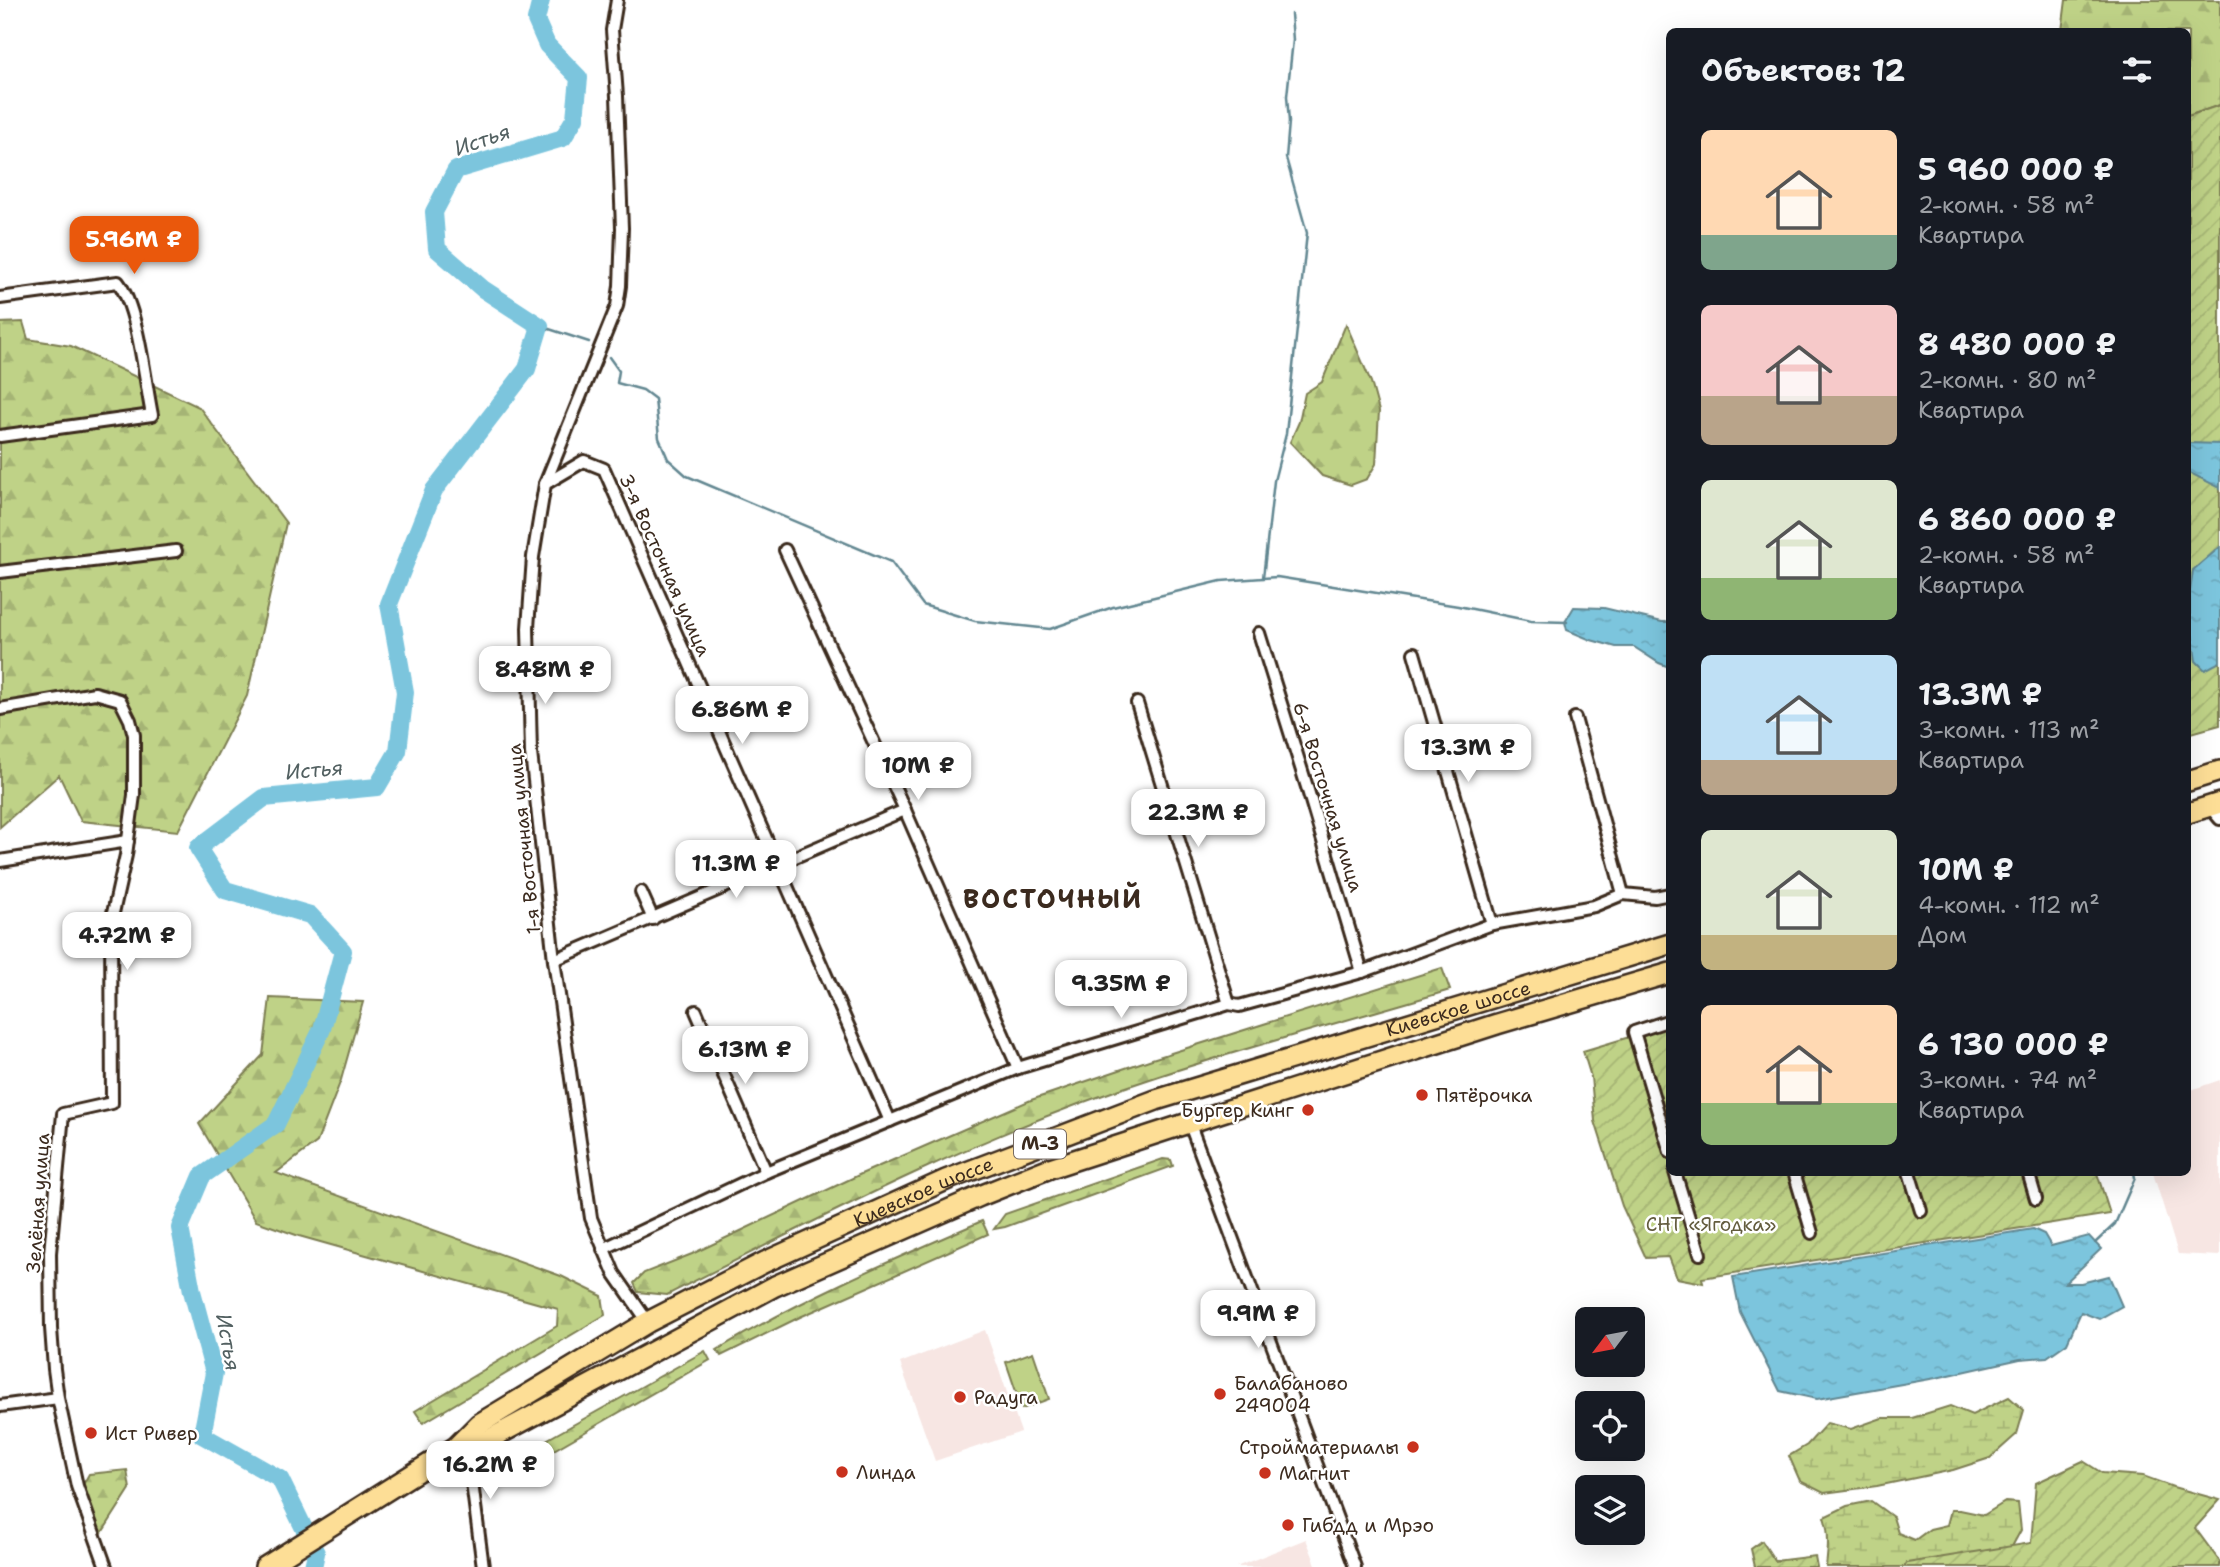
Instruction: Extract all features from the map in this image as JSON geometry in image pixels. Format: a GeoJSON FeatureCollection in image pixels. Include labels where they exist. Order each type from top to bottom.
{"type":"FeatureCollection","features":[{"type":"Feature","properties":{"kind":"highway"},"geometry":{"type":"LineString","coordinates":[[2191,780],[2220,771]]}},
{"type":"Feature","properties":{"kind":"highway"},"geometry":{"type":"LineString","coordinates":[[2191,813],[2216,809]]}},
{"type":"Feature","properties":{"kind":"highway","name":"Киевское шоссе"},"geometry":{"type":"LineString","coordinates":[[268,1565],[456,1447],[480,1424],[648,1322],[765,1262],[967,1172],[1156,1100],[1666,945]]}},
{"type":"Feature","properties":{"kind":"highway","name":"Киевское шоссе"},"geometry":{"type":"LineString","coordinates":[[456,1447],[488,1440],[775,1286],[979,1196],[1050,1168],[1497,1024],[1666,974]]}},
{"type":"Feature","properties":{"kind":"highway"},"geometry":{"type":"LineString","coordinates":[[967,1172],[958,1185],[967,1195],[979,1196]]}},
{"type":"Feature","properties":{"kind":"street","name":"1-я Восточная улица"},"geometry":{"type":"LineString","coordinates":[[617,0],[612,30],[622,228],[620,286],[617,306],[545,484],[533,557],[528,628],[530,753],[554,960],[591,1218],[614,1273],[648,1322]]}},
{"type":"Feature","properties":{"kind":"street"},"geometry":{"type":"LineString","coordinates":[[0,298],[118,282],[124,290],[134,318],[152,415],[0,436]]}},
{"type":"Feature","properties":{"kind":"street","name":"3-я Восточная улица"},"geometry":{"type":"LineString","coordinates":[[545,484],[584,461],[604,469],[890,1121]]}},
{"type":"Feature","properties":{"kind":"street"},"geometry":{"type":"LineString","coordinates":[[785,550],[905,810],[1018,1068]]}},
{"type":"Feature","properties":{"kind":"street"},"geometry":{"type":"LineString","coordinates":[[0,572],[176,551]]}},
{"type":"Feature","properties":{"kind":"street","name":"6-я Восточная улица"},"geometry":{"type":"LineString","coordinates":[[1259,633],[1362,972]]}},
{"type":"Feature","properties":{"kind":"street"},"geometry":{"type":"LineString","coordinates":[[1414,653],[1492,924]]}},
{"type":"Feature","properties":{"kind":"street"},"geometry":{"type":"LineString","coordinates":[[0,709],[95,693],[120,700],[134,735],[134,795],[128,841],[0,861]]}},
{"type":"Feature","properties":{"kind":"street"},"geometry":{"type":"LineString","coordinates":[[1137,703],[1229,1004]]}},
{"type":"Feature","properties":{"kind":"street"},"geometry":{"type":"LineString","coordinates":[[1575,718],[1623,894]]}},
{"type":"Feature","properties":{"kind":"street"},"geometry":{"type":"LineString","coordinates":[[554,960],[905,810]]}},
{"type":"Feature","properties":{"kind":"street","name":"Зелёная улица"},"geometry":{"type":"LineString","coordinates":[[106,1567],[77,1486],[58,1398],[51,1328],[50,1253],[63,1114],[111,1103],[111,922],[128,841]]}},
{"type":"Feature","properties":{"kind":"street"},"geometry":{"type":"LineString","coordinates":[[641,892],[653,919]]}},
{"type":"Feature","properties":{"kind":"street"},"geometry":{"type":"LineString","coordinates":[[603,1249],[766,1172],[1018,1068],[1229,1004],[1239,1006],[1362,972],[1492,924],[1594,906],[1623,894],[1655,897],[1666,895]]}},
{"type":"Feature","properties":{"kind":"street"},"geometry":{"type":"LineString","coordinates":[[696,1012],[766,1172]]}},
{"type":"Feature","properties":{"kind":"street"},"geometry":{"type":"LineString","coordinates":[[1666,1021],[1634,1032],[1666,1139]]}},
{"type":"Feature","properties":{"kind":"street"},"geometry":{"type":"LineString","coordinates":[[1189,1122],[1355,1567]]}},
{"type":"Feature","properties":{"kind":"street"},"geometry":{"type":"LineString","coordinates":[[1676,1176],[1700,1254]]}},
{"type":"Feature","properties":{"kind":"street"},"geometry":{"type":"LineString","coordinates":[[1795,1176],[1812,1233]]}},
{"type":"Feature","properties":{"kind":"street"},"geometry":{"type":"LineString","coordinates":[[1910,1176],[1921,1211]]}},
{"type":"Feature","properties":{"kind":"street"},"geometry":{"type":"LineString","coordinates":[[2029,1176],[2036,1199]]}},
{"type":"Feature","properties":{"kind":"street"},"geometry":{"type":"LineString","coordinates":[[0,1406],[58,1398]]}},
{"type":"Feature","properties":{"kind":"street"},"geometry":{"type":"LineString","coordinates":[[456,1447],[471,1475],[483,1567]]}},
{"type":"Feature","properties":{"kind":"shaded area"},"geometry":{"type":"Polygon","coordinates":[[[2220,1080],[2220,1256],[2178,1254],[2154,1176],[2191,1176],[2191,1090],[2220,1080]]]}},
{"type":"Feature","properties":{"kind":"shaded area","name":"Радуга"},"geometry":{"type":"Polygon","coordinates":[[[985,1330],[1021,1432],[935,1461],[900,1363],[985,1330]]]}},
{"type":"Feature","properties":{"kind":"shaded area"},"geometry":{"type":"Polygon","coordinates":[[[1306,1539],[1317,1567],[1236,1567],[1306,1539]]]}},
{"type":"Feature","properties":{"kind":"green space"},"geometry":{"type":"Polygon","coordinates":[[[2066,0],[2220,0],[2220,105],[2191,115],[2191,28],[2062,28],[2066,0]]]}},
{"type":"Feature","properties":{"kind":"green space"},"geometry":{"type":"Polygon","coordinates":[[[2220,105],[2220,725],[2191,733],[2191,115],[2220,105]]]}},
{"type":"Feature","properties":{"kind":"green space"},"geometry":{"type":"Polygon","coordinates":[[[23,322],[28,339],[71,346],[199,407],[286,523],[247,696],[178,831],[81,821],[59,775],[0,827],[0,323],[23,322]]]}},
{"type":"Feature","properties":{"kind":"green space"},"geometry":{"type":"Polygon","coordinates":[[[1346,324],[1371,382],[1379,411],[1376,464],[1367,479],[1351,485],[1322,476],[1290,442],[1299,422],[1305,393],[1322,382],[1346,324]]]}},
{"type":"Feature","properties":{"kind":"green space"},"geometry":{"type":"Polygon","coordinates":[[[1442,968],[1450,990],[1187,1067],[1026,1124],[904,1178],[667,1295],[638,1292],[634,1283],[644,1273],[692,1254],[861,1174],[1031,1100],[1442,968]]]}},
{"type":"Feature","properties":{"kind":"green space"},"geometry":{"type":"Polygon","coordinates":[[[270,998],[363,1002],[341,1080],[317,1142],[276,1173],[561,1276],[602,1296],[605,1315],[423,1423],[415,1411],[557,1326],[558,1309],[299,1236],[256,1221],[199,1124],[263,1055],[270,998]]]}},
{"type":"Feature","properties":{"kind":"green space","name":"СНТ «Ягодка»"},"geometry":{"type":"Polygon","coordinates":[[[1666,1026],[1666,1176],[2098,1176],[2110,1214],[1702,1278],[1703,1283],[1677,1278],[1669,1257],[1646,1258],[1622,1206],[1595,1121],[1591,1077],[1583,1051],[1666,1026]]]}},
{"type":"Feature","properties":{"kind":"green space"},"geometry":{"type":"Polygon","coordinates":[[[1163,1159],[1171,1160],[1173,1166],[994,1229],[1005,1214],[1163,1159]]]}},
{"type":"Feature","properties":{"kind":"green space"},"geometry":{"type":"Polygon","coordinates":[[[982,1221],[988,1234],[800,1317],[721,1356],[717,1350],[814,1297],[982,1221]]]}},
{"type":"Feature","properties":{"kind":"green space"},"geometry":{"type":"Polygon","coordinates":[[[705,1351],[710,1360],[512,1474],[505,1463],[705,1351]]]}},
{"type":"Feature","properties":{"kind":"green space"},"geometry":{"type":"Polygon","coordinates":[[[1033,1352],[1049,1399],[1022,1409],[1006,1362],[1033,1352]]]}},
{"type":"Feature","properties":{"kind":"green space"},"geometry":{"type":"Polygon","coordinates":[[[2009,1397],[2024,1410],[2017,1434],[1990,1458],[1953,1470],[1877,1486],[1824,1493],[1800,1481],[1789,1456],[1807,1445],[1827,1423],[1851,1429],[1882,1418],[1912,1418],[1950,1406],[1972,1415],[2009,1397]]]}},
{"type":"Feature","properties":{"kind":"green space"},"geometry":{"type":"Polygon","coordinates":[[[2083,1461],[2102,1473],[2143,1476],[2220,1500],[2195,1528],[2220,1562],[2220,1567],[1904,1567],[1907,1563],[2031,1543],[2036,1483],[2083,1461]]]}},
{"type":"Feature","properties":{"kind":"green space"},"geometry":{"type":"Polygon","coordinates":[[[127,1470],[130,1489],[98,1539],[81,1488],[89,1474],[127,1470]]]}},
{"type":"Feature","properties":{"kind":"green space"},"geometry":{"type":"Polygon","coordinates":[[[1871,1501],[1893,1517],[1898,1533],[1915,1540],[1930,1529],[1947,1525],[1951,1510],[1984,1515],[2005,1502],[2018,1503],[2021,1530],[2009,1552],[1923,1567],[1826,1567],[1828,1535],[1824,1517],[1847,1506],[1871,1501]]]}},
{"type":"Feature","properties":{"kind":"green space"},"geometry":{"type":"Polygon","coordinates":[[[1762,1541],[1775,1561],[1815,1556],[1817,1567],[1755,1567],[1751,1549],[1762,1541]]]}},
{"type":"Feature","properties":{"kind":"water"},"geometry":{"type":"Polygon","coordinates":[[[2191,443],[2220,444],[2220,488],[2191,474],[2191,443]]]}},
{"type":"Feature","properties":{"kind":"water"},"geometry":{"type":"Polygon","coordinates":[[[2220,547],[2220,662],[2205,670],[2196,661],[2191,628],[2193,570],[2220,547]]]}},
{"type":"Feature","properties":{"kind":"water"},"geometry":{"type":"Polygon","coordinates":[[[1574,607],[1604,608],[1666,622],[1666,666],[1634,647],[1616,647],[1567,630],[1565,622],[1574,607]]]}},
{"type":"Feature","properties":{"kind":"water"},"geometry":{"type":"Polygon","coordinates":[[[2033,1229],[2044,1234],[2051,1246],[2089,1236],[2101,1249],[2065,1283],[2081,1283],[2109,1276],[2122,1306],[2099,1319],[2081,1312],[2067,1343],[2047,1357],[2020,1359],[1936,1378],[1817,1399],[1780,1391],[1740,1312],[1733,1277],[2033,1229]]]}},
{"type":"Feature","properties":{"kind":"waterway","name":"Истья"},"geometry":{"type":"LineString","coordinates":[[313,1567],[316,1553],[280,1479],[202,1435],[214,1373],[192,1291],[180,1228],[202,1176],[276,1124],[322,1029],[343,951],[310,915],[225,890],[198,848],[264,798],[377,787],[398,751],[405,692],[389,604],[434,490],[527,369],[540,326],[483,289],[437,249],[434,212],[456,170],[563,138],[575,118],[579,78],[547,45],[536,20],[541,0]]}},
{"type":"Feature","properties":{"kind":"waterway"},"geometry":{"type":"LineString","coordinates":[[1263,578],[1274,481],[1286,434],[1307,233],[1286,158],[1289,122],[1287,96],[1293,40],[1291,14]]}},
{"type":"Feature","properties":{"kind":"waterway"},"geometry":{"type":"LineString","coordinates":[[540,326],[589,342]]}},
{"type":"Feature","properties":{"kind":"waterway"},"geometry":{"type":"LineString","coordinates":[[609,357],[619,371],[617,383],[643,390],[655,399],[659,438],[668,459],[687,476],[891,562],[923,605],[975,621],[1050,629],[1113,607],[1221,581],[1277,577],[1458,606],[1531,621],[1567,622]]}},
{"type":"Feature","properties":{"kind":"waterway"},"geometry":{"type":"LineString","coordinates":[[2095,1243],[2115,1224],[2135,1176]]}},
{"type":"Feature","properties":{"kind":"place","name":"Пятёрочка"},"geometry":{"type":"Point","coordinates":[1422,1095]}},
{"type":"Feature","properties":{"kind":"place","name":"Бургер Кинг"},"geometry":{"type":"Point","coordinates":[1308,1110]}},
{"type":"Feature","properties":{"kind":"place","name":"Балабаново 249004"},"geometry":{"type":"Point","coordinates":[1220,1394]}},
{"type":"Feature","properties":{"kind":"place","name":"Радуга"},"geometry":{"type":"Point","coordinates":[960,1397]}},
{"type":"Feature","properties":{"kind":"place","name":"Ист Ривер"},"geometry":{"type":"Point","coordinates":[91,1433]}},
{"type":"Feature","properties":{"kind":"place","name":"Стройматериалы"},"geometry":{"type":"Point","coordinates":[1413,1447]}},
{"type":"Feature","properties":{"kind":"place","name":"Линда"},"geometry":{"type":"Point","coordinates":[842,1472]}},
{"type":"Feature","properties":{"kind":"place","name":"Магнит"},"geometry":{"type":"Point","coordinates":[1265,1473]}},
{"type":"Feature","properties":{"kind":"place","name":"Гибдд и Мрэо"},"geometry":{"type":"Point","coordinates":[1288,1525]}},
{"type":"Feature","properties":{"kind":"district","name":"ВОСТОЧНЫЙ"},"geometry":{"type":"Point","coordinates":[1053,898]}}]}
